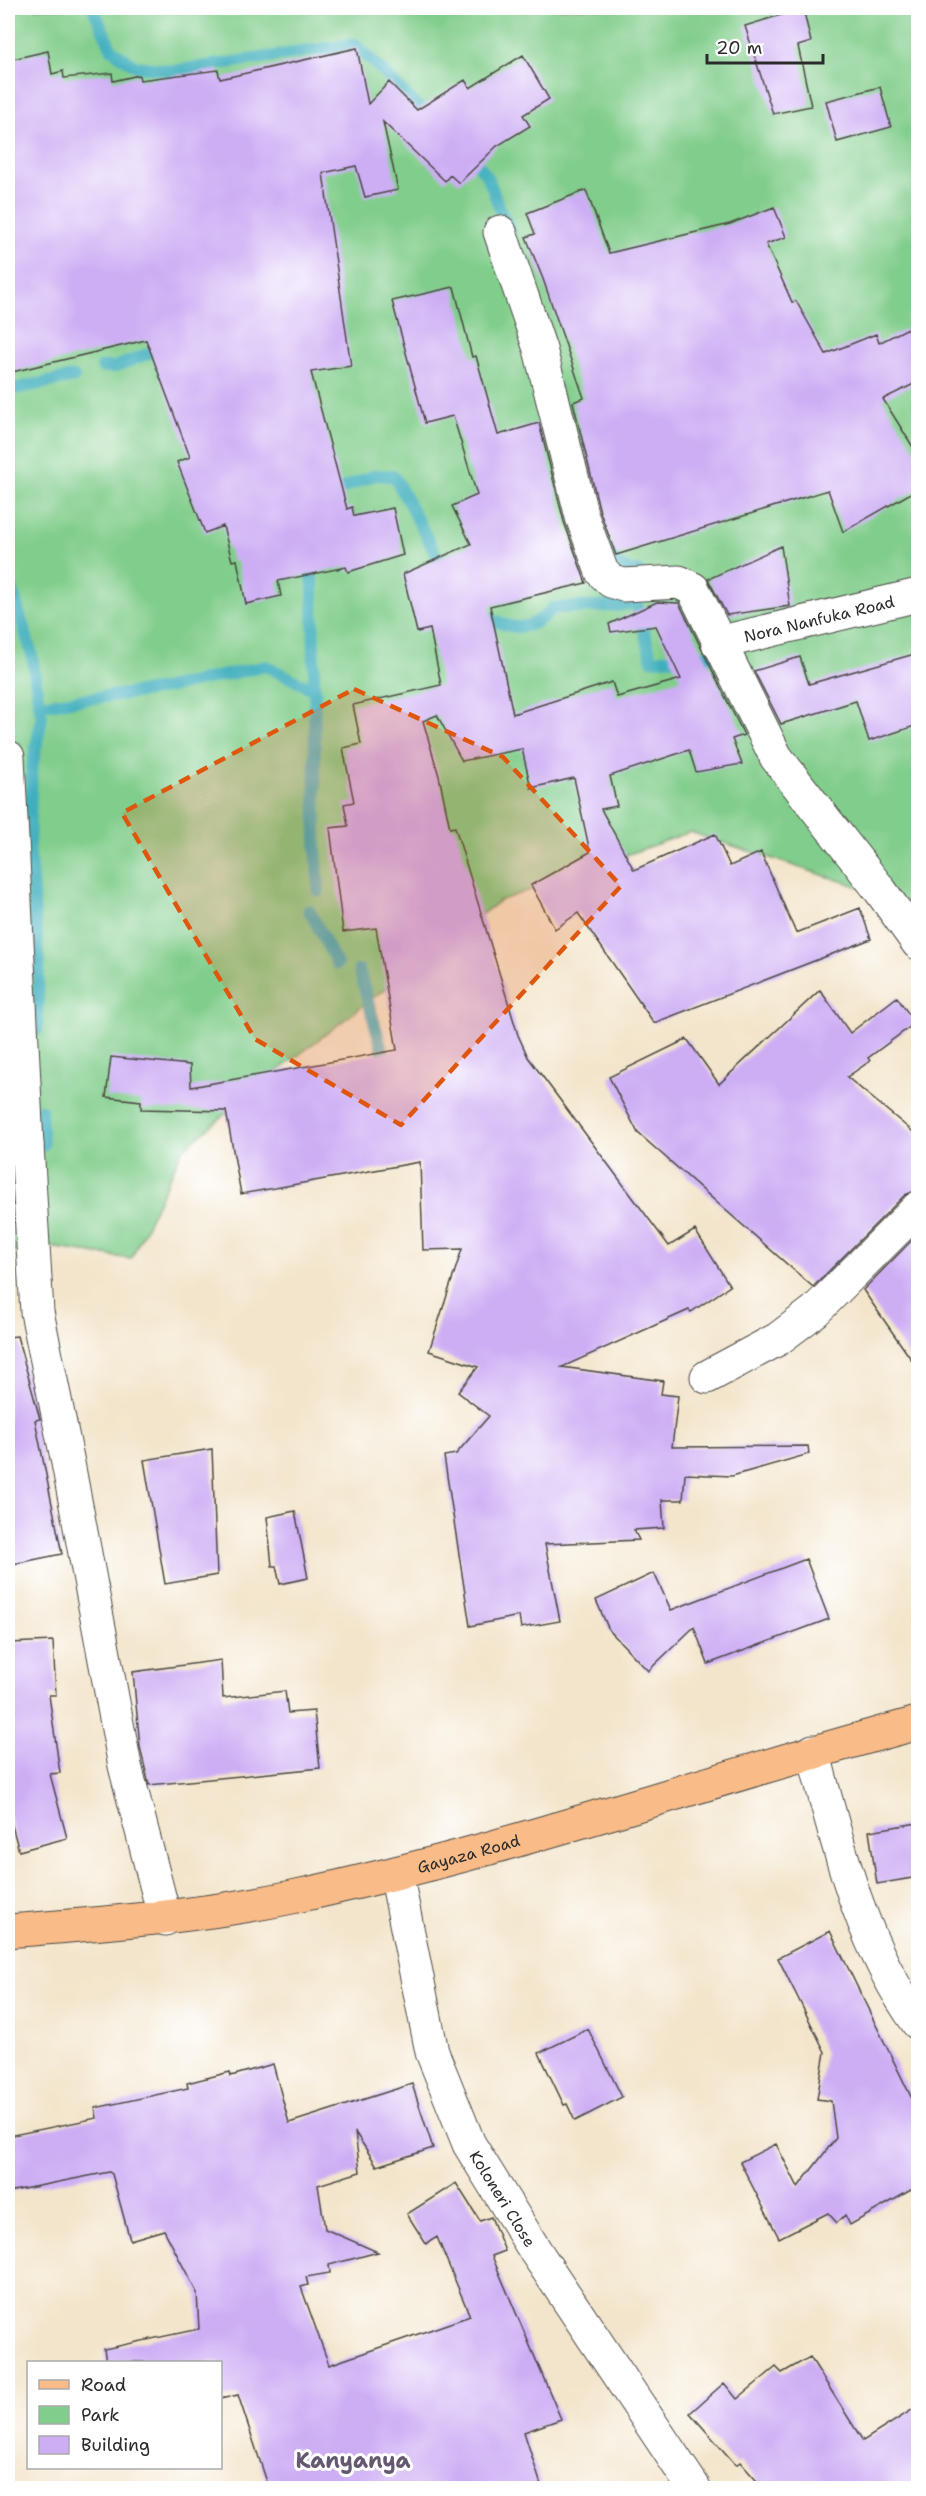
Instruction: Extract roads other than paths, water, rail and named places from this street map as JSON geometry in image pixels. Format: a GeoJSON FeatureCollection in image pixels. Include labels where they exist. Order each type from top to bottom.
{"type":"FeatureCollection","features":[{"type":"Feature","properties":{"kind":"main road","name":"Gayaza Road"},"geometry":{"type":"LineString","coordinates":[[8,1931],[165,1919],[291,1897],[396,1873],[599,1817],[813,1751],[918,1723]]}},
{"type":"Feature","properties":{"kind":"street"},"geometry":{"type":"LineString","coordinates":[[500,232],[540,349],[582,516],[602,572],[611,581],[623,585],[680,582],[693,589],[776,757],[880,890],[918,943]]}},
{"type":"Feature","properties":{"kind":"street","name":"Nora Nanfuka Road"},"geometry":{"type":"LineString","coordinates":[[718,643],[918,595]]}},
{"type":"Feature","properties":{"kind":"street"},"geometry":{"type":"LineString","coordinates":[[8,757],[17,1146],[37,1312],[125,1766],[165,1919]]}},
{"type":"Feature","properties":{"kind":"street"},"geometry":{"type":"LineString","coordinates":[[706,1377],[778,1339],[815,1311],[918,1208]]}},
{"type":"Feature","properties":{"kind":"street"},"geometry":{"type":"LineString","coordinates":[[813,1751],[848,1879],[878,1954],[918,2023]]}},
{"type":"Feature","properties":{"kind":"street","name":"Koloneri Close"},"geometry":{"type":"LineString","coordinates":[[396,1873],[432,2052],[469,2144],[536,2252],[694,2488]]}},
{"type":"Feature","properties":{"kind":"waterway"},"geometry":{"type":"LineString","coordinates":[[93,8],[112,50],[136,66],[174,71],[355,44],[430,119]]}},
{"type":"Feature","properties":{"kind":"waterway"},"geometry":{"type":"LineString","coordinates":[[467,153],[487,177],[510,231]]}},
{"type":"Feature","properties":{"kind":"waterway"},"geometry":{"type":"LineString","coordinates":[[102,367],[115,367],[164,347]]}},
{"type":"Feature","properties":{"kind":"waterway"},"geometry":{"type":"LineString","coordinates":[[8,390],[74,377]]}},
{"type":"Feature","properties":{"kind":"waterway"},"geometry":{"type":"LineString","coordinates":[[328,494],[375,475],[394,476],[445,571]]}},
{"type":"Feature","properties":{"kind":"waterway"},"geometry":{"type":"LineString","coordinates":[[609,550],[616,563],[631,572],[638,571]]}},
{"type":"Feature","properties":{"kind":"waterway"},"geometry":{"type":"LineString","coordinates":[[306,560],[313,582],[316,849],[319,891]]}},
{"type":"Feature","properties":{"kind":"waterway"},"geometry":{"type":"LineString","coordinates":[[8,576],[32,655],[39,705],[157,690],[266,666],[316,691]]}},
{"type":"Feature","properties":{"kind":"waterway"},"geometry":{"type":"LineString","coordinates":[[481,613],[501,623],[518,627],[535,623],[553,608],[616,606],[636,602],[652,660],[716,655]]}},
{"type":"Feature","properties":{"kind":"waterway"},"geometry":{"type":"LineString","coordinates":[[37,1030],[39,965],[29,845],[32,768],[42,717],[39,705]]}},
{"type":"Feature","properties":{"kind":"waterway"},"geometry":{"type":"LineString","coordinates":[[309,910],[337,964]]}},
{"type":"Feature","properties":{"kind":"waterway"},"geometry":{"type":"LineString","coordinates":[[359,970],[387,1066]]}},
{"type":"Feature","properties":{"kind":"waterway"},"geometry":{"type":"LineString","coordinates":[[41,1110],[43,1145]]}},
{"type":"Feature","properties":{"kind":"district","name":"Kanyanya"},"geometry":{"type":"Point","coordinates":[353,2460]}}]}
